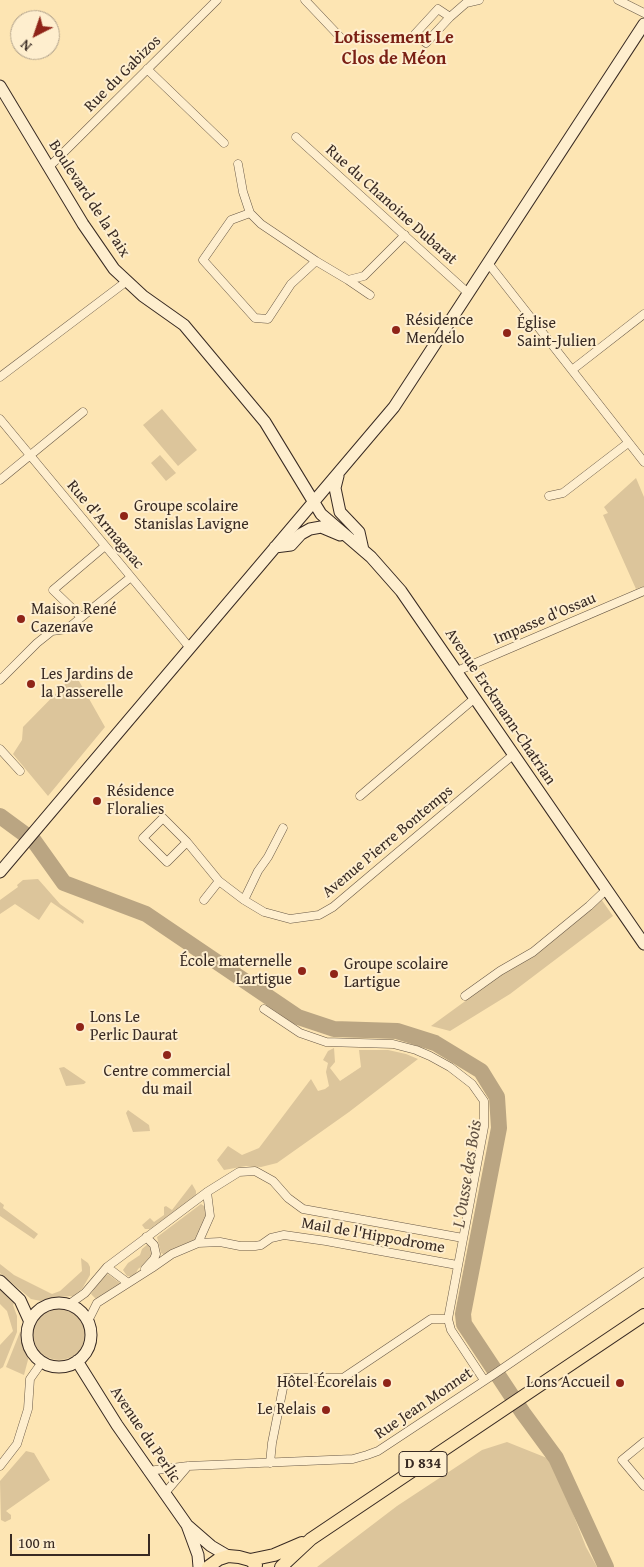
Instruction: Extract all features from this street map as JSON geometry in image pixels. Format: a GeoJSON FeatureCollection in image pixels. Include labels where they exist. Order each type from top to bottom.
{"type":"FeatureCollection","features":[{"type":"Feature","properties":{"kind":"main road"},"geometry":{"type":"LineString","coordinates":[[0,872],[394,407],[644,24]]}},
{"type":"Feature","properties":{"kind":"main road","name":"Boulevard de la Paix"},"geometry":{"type":"LineString","coordinates":[[0,86],[83,224],[114,269],[143,296],[184,326],[214,359],[265,422],[314,502]]}},
{"type":"Feature","properties":{"kind":"main road"},"geometry":{"type":"LineString","coordinates":[[339,472],[335,488],[336,500],[340,512],[359,532],[363,550]]}},
{"type":"Feature","properties":{"kind":"main road","name":"Avenue Erckmann-Chatrian"},"geometry":{"type":"LineString","coordinates":[[314,502],[321,514],[363,550],[401,591],[644,944]]}},
{"type":"Feature","properties":{"kind":"main road"},"geometry":{"type":"LineString","coordinates":[[275,547],[291,545],[301,534],[310,529],[321,527],[350,539]]}},
{"type":"Feature","properties":{"kind":"main road"},"geometry":{"type":"LineString","coordinates":[[0,1281],[20,1300],[30,1322]]}},
{"type":"Feature","properties":{"kind":"main road"},"geometry":{"type":"LineString","coordinates":[[20,1300],[43,1308]]}},
{"type":"Feature","properties":{"kind":"main road"},"geometry":{"type":"LineString","coordinates":[[51,1304],[68,1305],[76,1308],[88,1321],[90,1330],[88,1348],[84,1355],[69,1365],[60,1367],[50,1366],[35,1356],[28,1339],[30,1322],[43,1308],[51,1304]]}},
{"type":"Feature","properties":{"kind":"main road","name":"D 834"},"geometry":{"type":"LineString","coordinates":[[282,1567],[311,1539],[644,1315]]}},
{"type":"Feature","properties":{"kind":"main road","name":"Avenue du Perlic"},"geometry":{"type":"LineString","coordinates":[[77,1361],[148,1471],[187,1526],[198,1555],[199,1567]]}},
{"type":"Feature","properties":{"kind":"main road","name":"Avenue du Perlic"},"geometry":{"type":"LineString","coordinates":[[187,1526],[211,1546],[228,1556]]}},
{"type":"Feature","properties":{"kind":"main road","name":"D 834"},"geometry":{"type":"LineString","coordinates":[[254,1564],[311,1539]]}},
{"type":"Feature","properties":{"kind":"main road"},"geometry":{"type":"LineString","coordinates":[[208,1567],[228,1556],[239,1557],[254,1564]]}},
{"type":"Feature","properties":{"kind":"street","name":"Rue du Gabizos"},"geometry":{"type":"LineString","coordinates":[[49,167],[217,0]]}},
{"type":"Feature","properties":{"kind":"street"},"geometry":{"type":"LineString","coordinates":[[305,0],[341,38]]}},
{"type":"Feature","properties":{"kind":"street"},"geometry":{"type":"LineString","coordinates":[[450,16],[438,9],[415,34],[426,43],[450,16],[466,3],[479,0]]}},
{"type":"Feature","properties":{"kind":"street"},"geometry":{"type":"LineString","coordinates":[[618,0],[644,13]]}},
{"type":"Feature","properties":{"kind":"street"},"geometry":{"type":"LineString","coordinates":[[148,69],[224,143]]}},
{"type":"Feature","properties":{"kind":"street","name":"Rue du Chanoine Dubarat"},"geometry":{"type":"LineString","coordinates":[[296,137],[468,294]]}},
{"type":"Feature","properties":{"kind":"street"},"geometry":{"type":"LineString","coordinates":[[238,164],[250,213],[261,224],[370,295]]}},
{"type":"Feature","properties":{"kind":"street"},"geometry":{"type":"LineString","coordinates":[[250,213],[231,220],[203,260],[256,318],[268,319],[291,284],[316,261]]}},
{"type":"Feature","properties":{"kind":"street"},"geometry":{"type":"LineString","coordinates":[[348,280],[364,276],[405,235]]}},
{"type":"Feature","properties":{"kind":"street"},"geometry":{"type":"LineString","coordinates":[[488,263],[644,462]]}},
{"type":"Feature","properties":{"kind":"street"},"geometry":{"type":"LineString","coordinates":[[0,377],[127,281]]}},
{"type":"Feature","properties":{"kind":"street"},"geometry":{"type":"LineString","coordinates":[[572,370],[644,314]]}},
{"type":"Feature","properties":{"kind":"street"},"geometry":{"type":"LineString","coordinates":[[0,480],[83,412]]}},
{"type":"Feature","properties":{"kind":"street","name":"Rue d'Armagnac"},"geometry":{"type":"LineString","coordinates":[[0,419],[190,648]]}},
{"type":"Feature","properties":{"kind":"street"},"geometry":{"type":"LineString","coordinates":[[549,496],[563,492],[628,443]]}},
{"type":"Feature","properties":{"kind":"street"},"geometry":{"type":"LineString","coordinates":[[81,617],[53,590],[105,546]]}},
{"type":"Feature","properties":{"kind":"street"},"geometry":{"type":"LineString","coordinates":[[0,680],[52,631],[66,629],[131,577]]}},
{"type":"Feature","properties":{"kind":"street","name":"Impasse d'Ossau"},"geometry":{"type":"LineString","coordinates":[[457,671],[644,591]]}},
{"type":"Feature","properties":{"kind":"street"},"geometry":{"type":"LineString","coordinates":[[360,796],[475,698]]}},
{"type":"Feature","properties":{"kind":"street"},"geometry":{"type":"LineString","coordinates":[[0,749],[20,772]]}},
{"type":"Feature","properties":{"kind":"street","name":"Avenue Pierre Bontemps"},"geometry":{"type":"LineString","coordinates":[[186,842],[167,862],[143,838],[163,818],[186,842],[219,881],[244,900],[264,912],[290,919],[319,915],[332,907],[513,756]]}},
{"type":"Feature","properties":{"kind":"street"},"geometry":{"type":"LineString","coordinates":[[244,900],[258,871],[268,858],[283,828]]}},
{"type":"Feature","properties":{"kind":"street"},"geometry":{"type":"LineString","coordinates":[[204,900],[219,881]]}},
{"type":"Feature","properties":{"kind":"street"},"geometry":{"type":"LineString","coordinates":[[465,996],[500,971],[532,952],[606,890]]}},
{"type":"Feature","properties":{"kind":"street"},"geometry":{"type":"LineString","coordinates":[[264,1009],[300,1033],[326,1042],[393,1044],[416,1050],[450,1067],[472,1084],[484,1101],[484,1127],[448,1318],[451,1330],[484,1380]]}},
{"type":"Feature","properties":{"kind":"street","name":"Mail de l'Hippodrome"},"geometry":{"type":"LineString","coordinates":[[68,1305],[85,1293],[107,1267],[207,1192],[239,1172],[255,1171],[274,1181],[288,1198],[303,1209],[463,1238]]}},
{"type":"Feature","properties":{"kind":"street"},"geometry":{"type":"LineString","coordinates":[[198,1243],[210,1216],[207,1192]]}},
{"type":"Feature","properties":{"kind":"street","name":"Mail de l'Hippodrome"},"geometry":{"type":"LineString","coordinates":[[88,1321],[96,1303],[172,1254],[198,1243],[220,1242],[240,1246],[255,1246],[261,1245],[271,1238],[284,1235],[457,1265]]}},
{"type":"Feature","properties":{"kind":"street","name":"Mail de l'Hippodrome"},"geometry":{"type":"LineString","coordinates":[[138,1276],[154,1259],[156,1254],[154,1245],[146,1237]]}},
{"type":"Feature","properties":{"kind":"street"},"geometry":{"type":"LineString","coordinates":[[107,1267],[128,1283]]}},
{"type":"Feature","properties":{"kind":"street","name":"Rue Jean Monnet"},"geometry":{"type":"LineString","coordinates":[[148,1471],[188,1466],[353,1459],[378,1451],[644,1272]]}},
{"type":"Feature","properties":{"kind":"street"},"geometry":{"type":"LineString","coordinates":[[270,1463],[272,1443],[285,1378],[343,1378],[431,1318],[448,1318]]}},
{"type":"Feature","properties":{"kind":"street"},"geometry":{"type":"LineString","coordinates":[[0,1466],[17,1444],[28,1410],[30,1379],[42,1362]]}},
{"type":"Feature","properties":{"kind":"street"},"geometry":{"type":"LineString","coordinates":[[644,1442],[622,1460],[644,1486]]}},
{"type":"Feature","properties":{"kind":"street"},"geometry":{"type":"LineString","coordinates":[[164,1493],[188,1466]]}},
{"type":"Feature","properties":{"kind":"shaded area"},"geometry":{"type":"Polygon","coordinates":[[[162,409],[197,450],[178,466],[143,425],[162,409]]]}},
{"type":"Feature","properties":{"kind":"shaded area"},"geometry":{"type":"Polygon","coordinates":[[[160,455],[176,473],[166,481],[151,463],[160,455]]]}},
{"type":"Feature","properties":{"kind":"shaded area"},"geometry":{"type":"Polygon","coordinates":[[[636,478],[644,497],[644,586],[636,589],[603,515],[608,513],[604,507],[636,478]]]}},
{"type":"Feature","properties":{"kind":"shaded area"},"geometry":{"type":"Polygon","coordinates":[[[75,674],[105,727],[48,796],[13,754],[22,740],[23,727],[75,674]]]}},
{"type":"Feature","properties":{"kind":"shaded area"},"geometry":{"type":"Polygon","coordinates":[[[38,879],[60,904],[84,921],[83,924],[51,902],[39,920],[15,904],[0,914],[0,900],[18,887],[17,885],[23,880],[38,879]]]}},
{"type":"Feature","properties":{"kind":"shaded area"},"geometry":{"type":"Polygon","coordinates":[[[601,899],[613,916],[510,994],[450,1031],[431,1026],[508,970],[601,899]]]}},
{"type":"Feature","properties":{"kind":"shaded area"},"geometry":{"type":"Polygon","coordinates":[[[334,1048],[335,1062],[330,1068],[340,1081],[361,1067],[359,1050],[388,1050],[418,1059],[349,1112],[277,1163],[261,1167],[246,1166],[224,1170],[217,1160],[228,1146],[242,1155],[259,1148],[311,1079],[318,1091],[329,1086],[326,1072],[328,1063],[323,1060],[328,1051],[334,1048]]]}},
{"type":"Feature","properties":{"kind":"shaded area"},"geometry":{"type":"Polygon","coordinates":[[[64,1067],[86,1082],[84,1084],[66,1086],[59,1068],[64,1067]]]}},
{"type":"Feature","properties":{"kind":"shaded area"},"geometry":{"type":"Polygon","coordinates":[[[128,1110],[149,1125],[150,1131],[133,1132],[126,1113],[128,1110]]]}},
{"type":"Feature","properties":{"kind":"shaded area"},"geometry":{"type":"Polygon","coordinates":[[[192,1184],[196,1191],[196,1196],[150,1229],[145,1229],[142,1225],[150,1218],[154,1222],[164,1215],[164,1207],[166,1206],[172,1210],[192,1184]]]}},
{"type":"Feature","properties":{"kind":"shaded area"},"geometry":{"type":"Polygon","coordinates":[[[0,1202],[4,1205],[3,1208],[38,1234],[34,1239],[0,1216],[0,1202]]]}},
{"type":"Feature","properties":{"kind":"shaded area"},"geometry":{"type":"Polygon","coordinates":[[[201,1204],[207,1208],[208,1215],[197,1239],[165,1255],[161,1253],[157,1237],[201,1204]]]}},
{"type":"Feature","properties":{"kind":"shaded area"},"geometry":{"type":"Polygon","coordinates":[[[150,1244],[153,1255],[149,1261],[138,1269],[134,1277],[127,1276],[123,1270],[128,1263],[140,1255],[142,1249],[150,1244]]]}},
{"type":"Feature","properties":{"kind":"shaded area"},"geometry":{"type":"Polygon","coordinates":[[[81,1258],[88,1263],[90,1275],[82,1289],[73,1296],[41,1301],[31,1299],[0,1273],[0,1264],[14,1275],[52,1294],[60,1291],[82,1271],[81,1258]]]}},
{"type":"Feature","properties":{"kind":"shaded area"},"geometry":{"type":"Polygon","coordinates":[[[108,1274],[121,1284],[96,1299],[91,1294],[101,1279],[108,1274]]]}},
{"type":"Feature","properties":{"kind":"shaded area"},"geometry":{"type":"Polygon","coordinates":[[[0,1289],[15,1302],[13,1305],[17,1316],[17,1332],[3,1367],[0,1369],[0,1345],[13,1331],[7,1311],[0,1304],[0,1289]]]}},
{"type":"Feature","properties":{"kind":"shaded area"},"geometry":{"type":"Polygon","coordinates":[[[59,1308],[69,1310],[77,1316],[83,1324],[85,1334],[83,1344],[77,1352],[69,1358],[59,1360],[49,1358],[41,1352],[35,1344],[33,1334],[35,1324],[41,1316],[49,1310],[59,1308]]]}},
{"type":"Feature","properties":{"kind":"shaded area"},"geometry":{"type":"Polygon","coordinates":[[[20,1332],[22,1332],[25,1349],[29,1356],[24,1375],[6,1367],[20,1332]]]}},
{"type":"Feature","properties":{"kind":"shaded area"},"geometry":{"type":"Polygon","coordinates":[[[507,1442],[552,1460],[586,1547],[597,1567],[317,1567],[397,1506],[482,1450],[507,1442]]]}},
{"type":"Feature","properties":{"kind":"shaded area"},"geometry":{"type":"Polygon","coordinates":[[[26,1451],[34,1453],[50,1480],[6,1511],[11,1515],[11,1519],[5,1522],[1,1520],[0,1481],[26,1451]]]}},
{"type":"Feature","properties":{"kind":"waterway","name":"L'Ousse des Bois"},"geometry":{"type":"LineString","coordinates":[[0,816],[34,841],[64,883],[146,914],[298,1017],[334,1029],[397,1031],[435,1043],[481,1071],[497,1097],[499,1128],[463,1314],[464,1324],[523,1413],[556,1458],[606,1567]]}},
{"type":"Feature","properties":{"kind":"place","name":"Résidence Mendelo"},"geometry":{"type":"Point","coordinates":[396,330]}},
{"type":"Feature","properties":{"kind":"place","name":"Église Saint-Julien"},"geometry":{"type":"Point","coordinates":[507,333]}},
{"type":"Feature","properties":{"kind":"place","name":"Groupe scolaire Stanislas Lavigne"},"geometry":{"type":"Point","coordinates":[124,516]}},
{"type":"Feature","properties":{"kind":"place","name":"Maison René Cazenave"},"geometry":{"type":"Point","coordinates":[21,619]}},
{"type":"Feature","properties":{"kind":"place","name":"Les Jardins de la Passerelle"},"geometry":{"type":"Point","coordinates":[31,684]}},
{"type":"Feature","properties":{"kind":"place","name":"Résidence Floralies"},"geometry":{"type":"Point","coordinates":[97,801]}},
{"type":"Feature","properties":{"kind":"place","name":"École maternelle Lartigue"},"geometry":{"type":"Point","coordinates":[302,971]}},
{"type":"Feature","properties":{"kind":"place","name":"Groupe scolaire Lartigue"},"geometry":{"type":"Point","coordinates":[334,974]}},
{"type":"Feature","properties":{"kind":"place","name":"Lons Le Perlic Daurat"},"geometry":{"type":"Point","coordinates":[80,1027]}},
{"type":"Feature","properties":{"kind":"place","name":"Centre commercial du mail"},"geometry":{"type":"Point","coordinates":[167,1055]}},
{"type":"Feature","properties":{"kind":"place","name":"Hôtel Écorelais"},"geometry":{"type":"Point","coordinates":[387,1383]}},
{"type":"Feature","properties":{"kind":"place","name":"Lons Accueil"},"geometry":{"type":"Point","coordinates":[620,1383]}},
{"type":"Feature","properties":{"kind":"place","name":"Le Relais"},"geometry":{"type":"Point","coordinates":[326,1410]}},
{"type":"Feature","properties":{"kind":"district","name":"Lotissement Le Clos de Méon"},"geometry":{"type":"Point","coordinates":[394,48]}}]}
